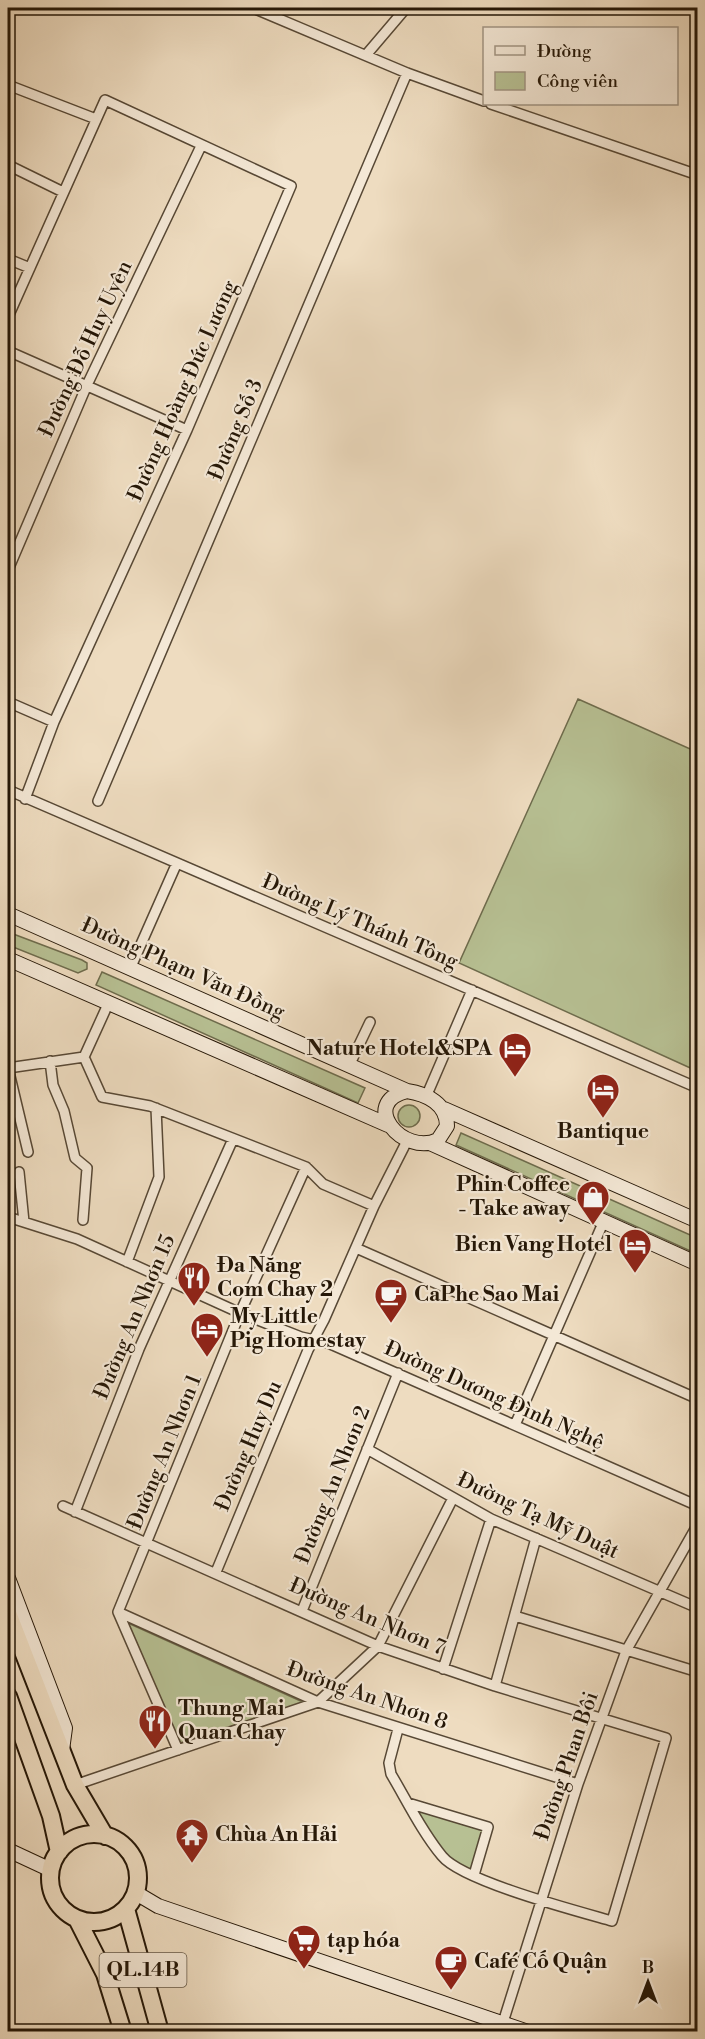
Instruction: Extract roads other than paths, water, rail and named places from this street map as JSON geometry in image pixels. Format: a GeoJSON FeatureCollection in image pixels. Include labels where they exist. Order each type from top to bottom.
{"type":"FeatureCollection","features":[{"type":"Feature","properties":{"kind":"highway"},"geometry":{"type":"LineString","coordinates":[[8,1613],[75,1785],[105,1836]]}},
{"type":"Feature","properties":{"kind":"highway"},"geometry":{"type":"LineString","coordinates":[[8,1696],[13,1721],[51,1815],[58,1852]]}},
{"type":"Feature","properties":{"kind":"highway"},"geometry":{"type":"LineString","coordinates":[[85,1835],[105,1836],[117,1841],[133,1858],[137,1869],[136,1893],[126,1909],[103,1922],[77,1919],[64,1911],[55,1899],[50,1885],[51,1870],[58,1852],[75,1839],[85,1835]]}},
{"type":"Feature","properties":{"kind":"highway","name":"QL.14B"},"geometry":{"type":"LineString","coordinates":[[126,1909],[160,2031]]}},
{"type":"Feature","properties":{"kind":"highway","name":"QL.14B"},"geometry":{"type":"LineString","coordinates":[[77,1919],[105,1974],[123,2031]]}},
{"type":"Feature","properties":{"kind":"main road","name":"Đường Phạm Văn Đồng"},"geometry":{"type":"LineString","coordinates":[[8,914],[407,1091]]}},
{"type":"Feature","properties":{"kind":"main road"},"geometry":{"type":"LineString","coordinates":[[8,959],[388,1125],[397,1134],[422,1144],[430,1143],[444,1134],[447,1126],[444,1109]]}},
{"type":"Feature","properties":{"kind":"main road"},"geometry":{"type":"LineString","coordinates":[[388,1125],[385,1113],[387,1105],[399,1093],[407,1091],[426,1097],[439,1103],[444,1109],[698,1221]]}},
{"type":"Feature","properties":{"kind":"main road"},"geometry":{"type":"LineString","coordinates":[[430,1143],[698,1264]]}},
{"type":"Feature","properties":{"kind":"main road"},"geometry":{"type":"LineString","coordinates":[[8,1578],[65,1728],[61,1752]]}},
{"type":"Feature","properties":{"kind":"main road"},"geometry":{"type":"LineString","coordinates":[[8,1850],[51,1870]]}},
{"type":"Feature","properties":{"kind":"main road"},"geometry":{"type":"LineString","coordinates":[[136,1893],[158,1906],[501,2027],[528,2031]]}},
{"type":"Feature","properties":{"kind":"street"},"geometry":{"type":"LineString","coordinates":[[253,8],[407,73],[483,101]]}},
{"type":"Feature","properties":{"kind":"street"},"geometry":{"type":"LineString","coordinates":[[366,55],[406,8]]}},
{"type":"Feature","properties":{"kind":"street","name":"Đường Số 3"},"geometry":{"type":"LineString","coordinates":[[98,801],[407,73]]}},
{"type":"Feature","properties":{"kind":"street"},"geometry":{"type":"LineString","coordinates":[[8,85],[96,119],[8,317]]}},
{"type":"Feature","properties":{"kind":"street","name":"Đường Hoàng Đức Lương"},"geometry":{"type":"LineString","coordinates":[[25,799],[54,722],[187,429],[291,186],[105,100],[96,119]]}},
{"type":"Feature","properties":{"kind":"street"},"geometry":{"type":"LineString","coordinates":[[494,105],[698,175]]}},
{"type":"Feature","properties":{"kind":"street","name":"Đường Đỗ Huy Uyên"},"geometry":{"type":"LineString","coordinates":[[8,570],[87,385],[201,146]]}},
{"type":"Feature","properties":{"kind":"street"},"geometry":{"type":"LineString","coordinates":[[8,165],[63,192]]}},
{"type":"Feature","properties":{"kind":"street"},"geometry":{"type":"LineString","coordinates":[[8,259],[30,267]]}},
{"type":"Feature","properties":{"kind":"street"},"geometry":{"type":"LineString","coordinates":[[8,351],[187,429]]}},
{"type":"Feature","properties":{"kind":"street"},"geometry":{"type":"LineString","coordinates":[[8,702],[54,722]]}},
{"type":"Feature","properties":{"kind":"street","name":"Đường Lý Thánh Tông"},"geometry":{"type":"LineString","coordinates":[[8,790],[176,865],[698,1088]]}},
{"type":"Feature","properties":{"kind":"street"},"geometry":{"type":"LineString","coordinates":[[130,969],[176,865]]}},
{"type":"Feature","properties":{"kind":"street"},"geometry":{"type":"LineString","coordinates":[[426,1097],[472,990]]}},
{"type":"Feature","properties":{"kind":"street"},"geometry":{"type":"LineString","coordinates":[[109,1002],[84,1057],[102,1097],[156,1108],[306,1167],[323,1184],[374,1206]]}},
{"type":"Feature","properties":{"kind":"street"},"geometry":{"type":"LineString","coordinates":[[349,1066],[370,1022]]}},
{"type":"Feature","properties":{"kind":"street"},"geometry":{"type":"LineString","coordinates":[[28,1152],[8,1068],[84,1057]]}},
{"type":"Feature","properties":{"kind":"street"},"geometry":{"type":"LineString","coordinates":[[50,1061],[53,1085],[64,1111],[75,1158],[87,1168],[83,1220]]}},
{"type":"Feature","properties":{"kind":"street"},"geometry":{"type":"LineString","coordinates":[[127,1262],[159,1177],[156,1108]]}},
{"type":"Feature","properties":{"kind":"street","name":"Đường Huy Du"},"geometry":{"type":"LineString","coordinates":[[216,1572],[314,1339],[374,1206],[408,1138]]}},
{"type":"Feature","properties":{"kind":"street","name":"Đường An Nhơn 15"},"geometry":{"type":"LineString","coordinates":[[75,1512],[139,1349],[233,1139]]}},
{"type":"Feature","properties":{"kind":"street","name":"Đường An Nhơn 1"},"geometry":{"type":"LineString","coordinates":[[118,1612],[240,1312],[306,1167]]}},
{"type":"Feature","properties":{"kind":"street"},"geometry":{"type":"LineString","coordinates":[[19,1172],[24,1222]]}},
{"type":"Feature","properties":{"kind":"street","name":"Đường Dương Đình Nghệ"},"geometry":{"type":"LineString","coordinates":[[8,1217],[77,1239],[240,1312],[398,1373],[698,1506]]}},
{"type":"Feature","properties":{"kind":"street"},"geometry":{"type":"LineString","coordinates":[[515,1425],[556,1336],[603,1223]]}},
{"type":"Feature","properties":{"kind":"street"},"geometry":{"type":"LineString","coordinates":[[356,1248],[698,1399]]}},
{"type":"Feature","properties":{"kind":"street","name":"Đường An Nhơn 2"},"geometry":{"type":"LineString","coordinates":[[302,1611],[398,1373]]}},
{"type":"Feature","properties":{"kind":"street","name":"Đường Tạ Mỹ Duật"},"geometry":{"type":"LineString","coordinates":[[367,1449],[491,1519],[698,1608]]}},
{"type":"Feature","properties":{"kind":"street"},"geometry":{"type":"LineString","coordinates":[[75,1785],[318,1702],[378,1646],[453,1498]]}},
{"type":"Feature","properties":{"kind":"street","name":"Đường An Nhơn 7"},"geometry":{"type":"LineString","coordinates":[[63,1506],[216,1572],[378,1646],[495,1686],[666,1738],[612,1921],[541,1901]]}},
{"type":"Feature","properties":{"kind":"street"},"geometry":{"type":"LineString","coordinates":[[443,1669],[491,1519]]}},
{"type":"Feature","properties":{"kind":"street","name":"Đường Phan Bôi"},"geometry":{"type":"LineString","coordinates":[[501,2027],[578,1784],[626,1651],[698,1524]]}},
{"type":"Feature","properties":{"kind":"street"},"geometry":{"type":"LineString","coordinates":[[495,1686],[536,1538]]}},
{"type":"Feature","properties":{"kind":"street"},"geometry":{"type":"LineString","coordinates":[[118,1612],[178,1750]]}},
{"type":"Feature","properties":{"kind":"street","name":"Đường An Nhơn 8"},"geometry":{"type":"LineString","coordinates":[[118,1612],[318,1702],[578,1784]]}},
{"type":"Feature","properties":{"kind":"street"},"geometry":{"type":"LineString","coordinates":[[515,1616],[698,1672]]}},
{"type":"Feature","properties":{"kind":"street"},"geometry":{"type":"LineString","coordinates":[[398,1729],[389,1763],[391,1774],[443,1858],[474,1875],[541,1901]]}},
{"type":"Feature","properties":{"kind":"street"},"geometry":{"type":"LineString","coordinates":[[408,1803],[488,1827],[474,1875]]}},
{"type":"Feature","properties":{"kind":"place","name":"Nature Hotel&SPA"},"geometry":{"type":"Point","coordinates":[515,1078]}},
{"type":"Feature","properties":{"kind":"place","name":"Bantique"},"geometry":{"type":"Point","coordinates":[603,1119]}},
{"type":"Feature","properties":{"kind":"place","name":"Phin Coffee - Take away"},"geometry":{"type":"Point","coordinates":[593,1226]}},
{"type":"Feature","properties":{"kind":"place","name":"Bien Vang Hotel"},"geometry":{"type":"Point","coordinates":[635,1274]}},
{"type":"Feature","properties":{"kind":"place","name":"Ða Năng Com Chay 2"},"geometry":{"type":"Point","coordinates":[194,1307]}},
{"type":"Feature","properties":{"kind":"place","name":"CaPhe Sao Mai"},"geometry":{"type":"Point","coordinates":[391,1324]}},
{"type":"Feature","properties":{"kind":"place","name":"My Little Pig Homestay"},"geometry":{"type":"Point","coordinates":[207,1358]}},
{"type":"Feature","properties":{"kind":"place","name":"Thung Mai Quan Chay"},"geometry":{"type":"Point","coordinates":[155,1750]}},
{"type":"Feature","properties":{"kind":"place","name":"Chùa An Hải"},"geometry":{"type":"Point","coordinates":[192,1864]}},
{"type":"Feature","properties":{"kind":"place","name":"tạp hóa"},"geometry":{"type":"Point","coordinates":[304,1970]}},
{"type":"Feature","properties":{"kind":"place","name":"Café Cố Quận"},"geometry":{"type":"Point","coordinates":[451,1991]}}]}
